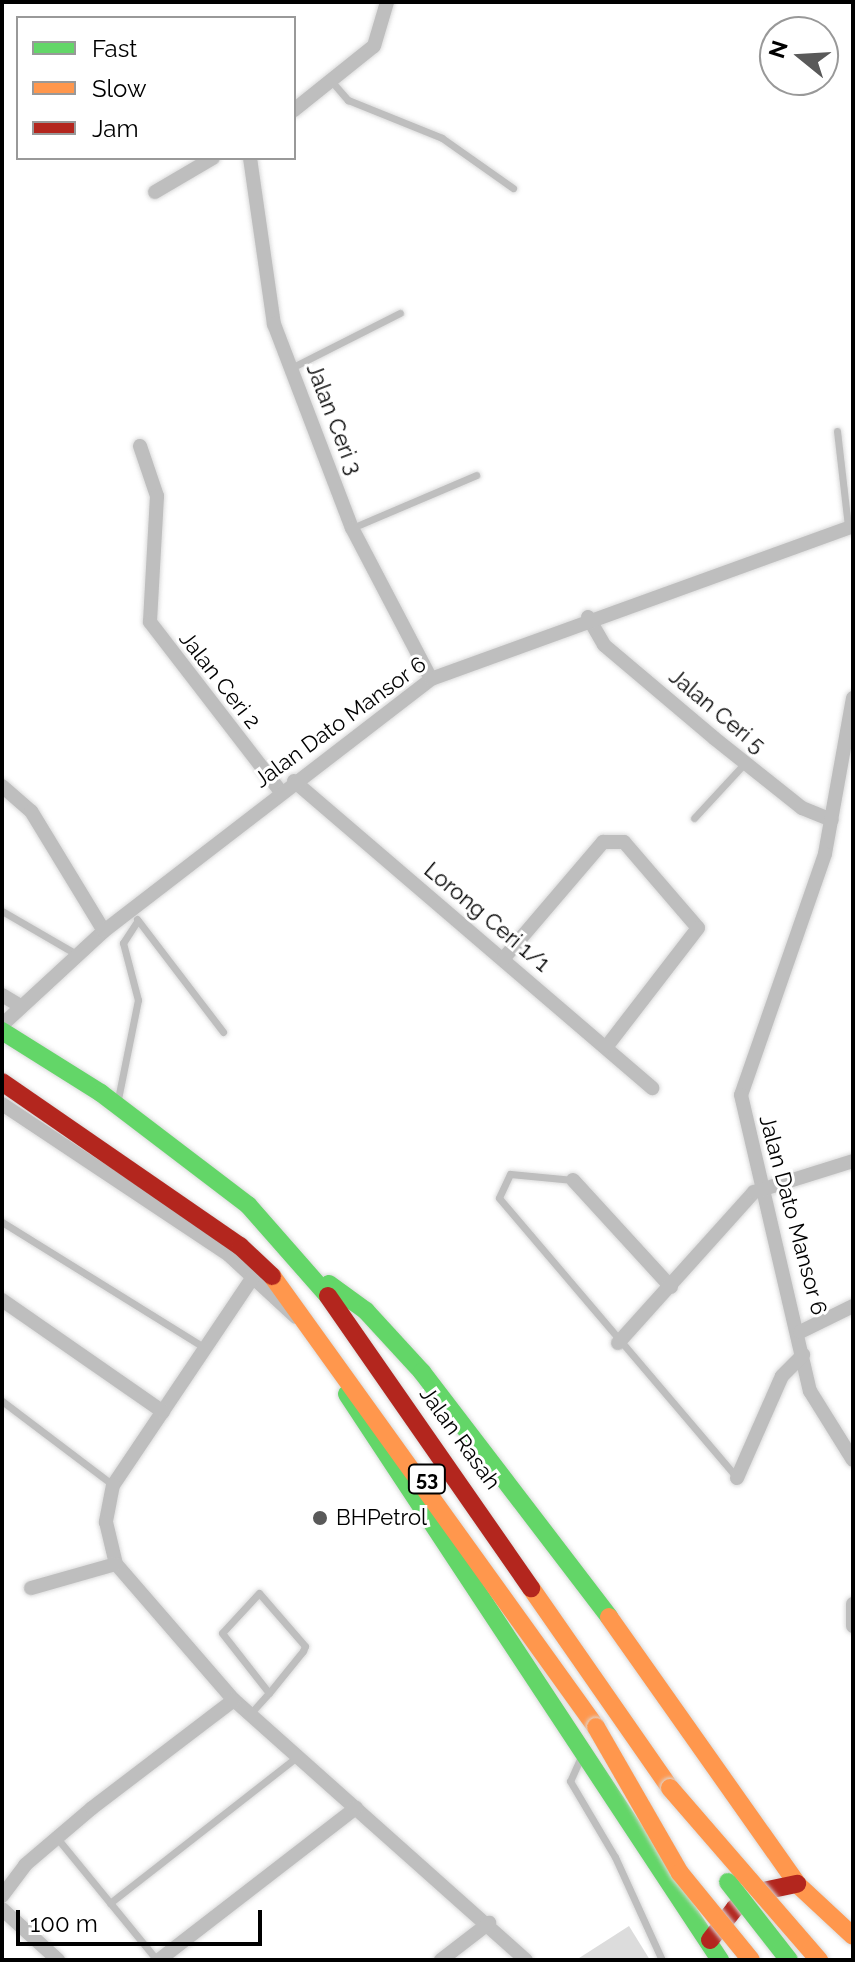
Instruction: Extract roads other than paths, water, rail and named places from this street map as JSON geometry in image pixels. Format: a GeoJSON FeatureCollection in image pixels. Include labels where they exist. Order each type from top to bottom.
{"type":"FeatureCollection","features":[{"type":"Feature","properties":{"kind":"highway","name":"Jalan Rasah"},"geometry":{"type":"LineString","coordinates":[[2,1028],[117,1105],[248,1205],[311,1271],[789,1960]]}},
{"type":"Feature","properties":{"kind":"highway","name":"53"},"geometry":{"type":"LineString","coordinates":[[2,1082],[240,1246],[291,1294],[354,1376],[596,1727],[680,1873],[751,1960]]}},
{"type":"Feature","properties":{"kind":"highway"},"geometry":{"type":"LineString","coordinates":[[240,1246],[296,1317],[720,1960]]}},
{"type":"Feature","properties":{"kind":"highway"},"geometry":{"type":"LineString","coordinates":[[311,1271],[366,1311],[534,1511],[797,1884],[853,1936]]}},
{"type":"Feature","properties":{"kind":"highway"},"geometry":{"type":"LineString","coordinates":[[670,1788],[819,1960]]}},
{"type":"Feature","properties":{"kind":"highway"},"geometry":{"type":"LineString","coordinates":[[680,1873],[734,1960]]}},
{"type":"Feature","properties":{"kind":"highway"},"geometry":{"type":"LineString","coordinates":[[709,1942],[735,1908],[763,1891],[797,1884]]}},
{"type":"Feature","properties":{"kind":"street"},"geometry":{"type":"LineString","coordinates":[[296,109],[333,83],[374,46],[387,2]]}},
{"type":"Feature","properties":{"kind":"street"},"geometry":{"type":"LineString","coordinates":[[155,192],[210,160]]}},
{"type":"Feature","properties":{"kind":"street","name":"Jalan Ceri 3"},"geometry":{"type":"LineString","coordinates":[[250,160],[258,248],[290,368],[352,528],[431,679]]}},
{"type":"Feature","properties":{"kind":"street","name":"Jalan Ceri 2"},"geometry":{"type":"LineString","coordinates":[[140,446],[157,496],[150,622],[280,791]]}},
{"type":"Feature","properties":{"kind":"street","name":"Jalan Dato Mansor 6"},"geometry":{"type":"LineString","coordinates":[[2,1028],[20,1006],[104,931],[135,915],[280,791],[431,679],[588,617],[851,526]]}},
{"type":"Feature","properties":{"kind":"street","name":"Jalan Ceri 5"},"geometry":{"type":"LineString","coordinates":[[588,617],[604,645],[745,763],[802,808],[832,820]]}},
{"type":"Feature","properties":{"kind":"street","name":"Jalan Dato Mansor 6"},"geometry":{"type":"LineString","coordinates":[[853,698],[849,760],[792,961],[742,1081],[743,1112],[821,1418],[853,1460]]}},
{"type":"Feature","properties":{"kind":"street","name":"Lorong Ceri 1/1"},"geometry":{"type":"LineString","coordinates":[[294,781],[607,1046],[652,1088]]}},
{"type":"Feature","properties":{"kind":"street"},"geometry":{"type":"LineString","coordinates":[[2,786],[31,811],[104,931]]}},
{"type":"Feature","properties":{"kind":"street"},"geometry":{"type":"LineString","coordinates":[[504,958],[603,842],[624,842],[698,928],[607,1046]]}},
{"type":"Feature","properties":{"kind":"street"},"geometry":{"type":"LineString","coordinates":[[2,995],[20,1006]]}},
{"type":"Feature","properties":{"kind":"street"},"geometry":{"type":"LineString","coordinates":[[2,1104],[253,1277],[296,1317]]}},
{"type":"Feature","properties":{"kind":"street"},"geometry":{"type":"LineString","coordinates":[[618,1343],[764,1187],[853,1161]]}},
{"type":"Feature","properties":{"kind":"street"},"geometry":{"type":"LineString","coordinates":[[573,1180],[671,1287]]}},
{"type":"Feature","properties":{"kind":"street"},"geometry":{"type":"LineString","coordinates":[[253,1277],[113,1485],[106,1522],[116,1564],[234,1700],[489,1923],[526,1960]]}},
{"type":"Feature","properties":{"kind":"street"},"geometry":{"type":"LineString","coordinates":[[2,1300],[163,1412]]}},
{"type":"Feature","properties":{"kind":"street"},"geometry":{"type":"LineString","coordinates":[[800,1332],[853,1306]]}},
{"type":"Feature","properties":{"kind":"street"},"geometry":{"type":"LineString","coordinates":[[737,1478],[782,1376],[803,1355]]}},
{"type":"Feature","properties":{"kind":"street"},"geometry":{"type":"LineString","coordinates":[[31,1588],[116,1564]]}},
{"type":"Feature","properties":{"kind":"street"},"geometry":{"type":"LineString","coordinates":[[853,1604],[853,1626]]}},
{"type":"Feature","properties":{"kind":"street"},"geometry":{"type":"LineString","coordinates":[[2,1896],[57,1837],[234,1700]]}},
{"type":"Feature","properties":{"kind":"street"},"geometry":{"type":"LineString","coordinates":[[158,1960],[356,1808]]}},
{"type":"Feature","properties":{"kind":"street"},"geometry":{"type":"LineString","coordinates":[[4,1915],[58,1960]]}},
{"type":"Feature","properties":{"kind":"street"},"geometry":{"type":"LineString","coordinates":[[441,1960],[489,1923]]}},
{"type":"Feature","properties":{"kind":"lane"},"geometry":{"type":"LineString","coordinates":[[333,83],[348,100],[442,138],[513,188]]}},
{"type":"Feature","properties":{"kind":"lane"},"geometry":{"type":"LineString","coordinates":[[290,368],[400,313]]}},
{"type":"Feature","properties":{"kind":"lane"},"geometry":{"type":"LineString","coordinates":[[837,431],[851,526]]}},
{"type":"Feature","properties":{"kind":"lane"},"geometry":{"type":"LineString","coordinates":[[352,528],[476,475]]}},
{"type":"Feature","properties":{"kind":"lane"},"geometry":{"type":"LineString","coordinates":[[694,818],[745,763]]}},
{"type":"Feature","properties":{"kind":"lane"},"geometry":{"type":"LineString","coordinates":[[2,911],[78,955]]}},
{"type":"Feature","properties":{"kind":"lane"},"geometry":{"type":"LineString","coordinates":[[117,1105],[138,1000],[123,943],[135,915],[223,1032]]}},
{"type":"Feature","properties":{"kind":"lane"},"geometry":{"type":"LineString","coordinates":[[573,1180],[510,1174],[499,1198],[618,1343],[737,1478]]}},
{"type":"Feature","properties":{"kind":"lane"},"geometry":{"type":"LineString","coordinates":[[2,1222],[205,1348]]}},
{"type":"Feature","properties":{"kind":"lane"},"geometry":{"type":"LineString","coordinates":[[2,1401],[113,1485]]}},
{"type":"Feature","properties":{"kind":"lane"},"geometry":{"type":"LineString","coordinates":[[250,1714],[269,1693],[305,1641],[259,1593],[222,1633],[269,1693]]}},
{"type":"Feature","properties":{"kind":"lane"},"geometry":{"type":"LineString","coordinates":[[584,1751],[570,1781],[615,1857],[662,1960]]}},
{"type":"Feature","properties":{"kind":"lane"},"geometry":{"type":"LineString","coordinates":[[110,1903],[298,1756]]}},
{"type":"Feature","properties":{"kind":"lane"},"geometry":{"type":"LineString","coordinates":[[57,1837],[158,1960]]}},
{"type":"Feature","properties":{"kind":"place","name":"BHPetrol"},"geometry":{"type":"Point","coordinates":[320,1518]}}]}
